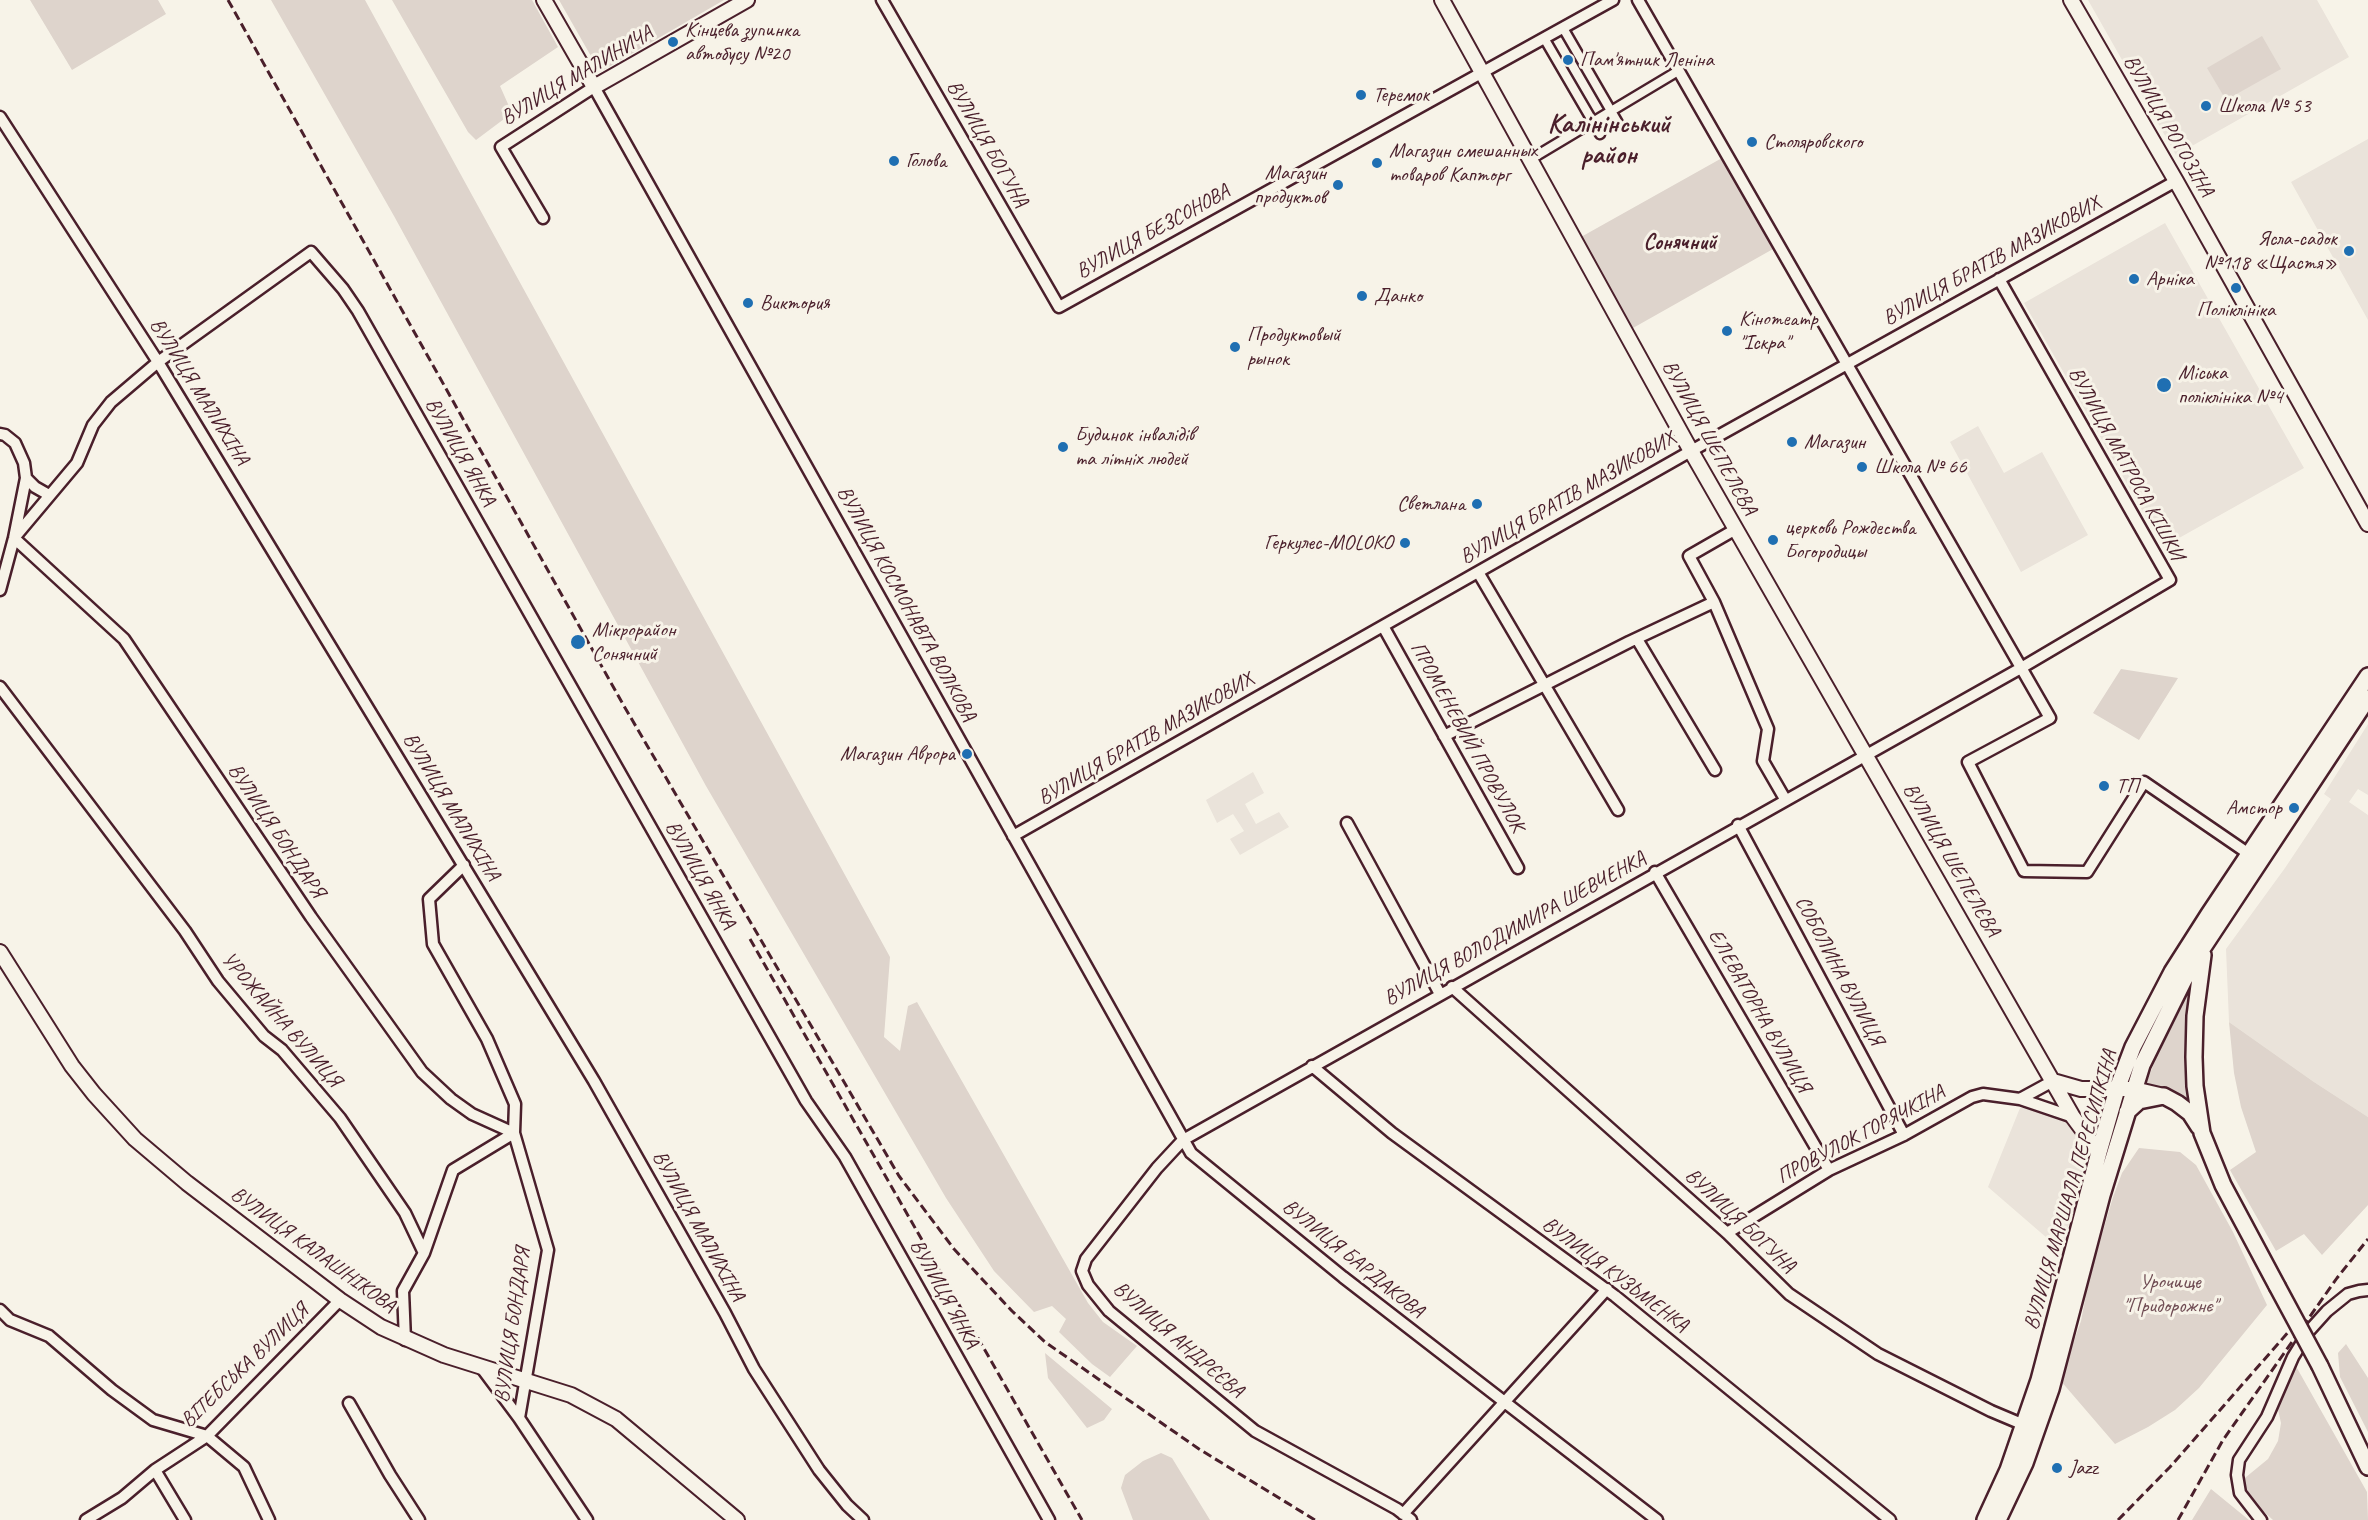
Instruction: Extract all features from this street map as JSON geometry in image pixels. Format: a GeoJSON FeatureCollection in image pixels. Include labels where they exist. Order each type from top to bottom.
{"type":"FeatureCollection","features":[{"type":"Feature","properties":{"kind":"main road","name":"ВУЛИЦЯ МАРШАЛА ПЕРЕСИПКІНА"},"geometry":{"type":"LineString","coordinates":[[1998,1520],[2031,1427],[2039,1380],[2099,1152],[2117,1089],[2133,1047],[2150,1011],[2190,943],[2368,676]]}},
{"type":"Feature","properties":{"kind":"main road","name":"ВУЛИЦЯ МАРШАЛА ПЕРЕСИПКІНА"},"geometry":{"type":"LineString","coordinates":[[1984,1520],[2051,1389],[2102,1195],[2142,1065],[2184,980],[2204,946],[2368,698]]}},
{"type":"Feature","properties":{"kind":"main road"},"geometry":{"type":"LineString","coordinates":[[2202,1134],[2195,1086],[2194,1057],[2196,1006],[2204,946]]}},
{"type":"Feature","properties":{"kind":"main road"},"geometry":{"type":"LineString","coordinates":[[2127,1112],[2139,1101],[2164,1096],[2177,1102],[2190,1113],[2202,1134],[2223,1185],[2320,1366],[2368,1467]]}},
{"type":"Feature","properties":{"kind":"street"},"geometry":{"type":"LineString","coordinates":[[544,0],[594,87]]}},
{"type":"Feature","properties":{"kind":"street","name":"ВУЛИЦЯ МАЛИНИЧА"},"geometry":{"type":"LineString","coordinates":[[543,218],[501,147],[594,87],[747,0]]}},
{"type":"Feature","properties":{"kind":"street","name":"ВУЛИЦЯ БОГУНА"},"geometry":{"type":"LineString","coordinates":[[882,0],[1059,307]]}},
{"type":"Feature","properties":{"kind":"street","name":"ВУЛИЦЯ ШЕПЕЛЄВА"},"geometry":{"type":"LineString","coordinates":[[1442,0],[1691,451],[2073,1117],[2099,1152]]}},
{"type":"Feature","properties":{"kind":"street","name":"ВУЛИЦЯ БЕЗСОНОВА"},"geometry":{"type":"LineString","coordinates":[[1059,307],[1614,0]]}},
{"type":"Feature","properties":{"kind":"street"},"geometry":{"type":"LineString","coordinates":[[1638,0],[1845,365],[2050,718],[1968,762],[2024,871],[2087,872],[2144,782],[2249,855]]}},
{"type":"Feature","properties":{"kind":"street","name":"ВУЛИЦЯ РОГОЗІНА"},"geometry":{"type":"LineString","coordinates":[[2071,0],[2176,180],[2368,524]]}},
{"type":"Feature","properties":{"kind":"street"},"geometry":{"type":"LineString","coordinates":[[1563,28],[1618,123]]}},
{"type":"Feature","properties":{"kind":"street"},"geometry":{"type":"LineString","coordinates":[[1544,38],[1600,134]]}},
{"type":"Feature","properties":{"kind":"street"},"geometry":{"type":"LineString","coordinates":[[1531,159],[1678,71]]}},
{"type":"Feature","properties":{"kind":"street","name":"ВУЛИЦЯ КОСМОНАВТА ВОЛКОВА"},"geometry":{"type":"LineString","coordinates":[[594,87],[1183,1140]]}},
{"type":"Feature","properties":{"kind":"street","name":"ВУЛИЦЯ МАЛИХІНА"},"geometry":{"type":"LineString","coordinates":[[0,117],[158,362],[464,865],[594,1081],[725,1313],[754,1369],[819,1470],[847,1505],[863,1520]]}},
{"type":"Feature","properties":{"kind":"street","name":"ВУЛИЦЯ БРАТІВ МАЗИКОВИХ"},"geometry":{"type":"LineString","coordinates":[[1013,836],[1691,451],[2176,180]]}},
{"type":"Feature","properties":{"kind":"street","name":"ВУЛИЦЯ ЯНКА"},"geometry":{"type":"LineString","coordinates":[[158,362],[312,252],[343,289],[358,311],[806,1101],[845,1157],[1049,1520]]}},
{"type":"Feature","properties":{"kind":"street","name":"ВУЛИЦЯ МАТРОСА КІШКИ"},"geometry":{"type":"LineString","coordinates":[[1999,279],[2170,580],[2021,668]]}},
{"type":"Feature","properties":{"kind":"street"},"geometry":{"type":"LineString","coordinates":[[14,538],[77,463],[101,412],[158,362]]}},
{"type":"Feature","properties":{"kind":"street"},"geometry":{"type":"LineString","coordinates":[[0,434],[15,443],[24,463],[26,478],[14,538],[0,590]]}},
{"type":"Feature","properties":{"kind":"street"},"geometry":{"type":"LineString","coordinates":[[26,478],[34,487],[49,495]]}},
{"type":"Feature","properties":{"kind":"street"},"geometry":{"type":"LineString","coordinates":[[1736,529],[1689,556],[1714,602],[1768,729],[1763,761],[1785,799]]}},
{"type":"Feature","properties":{"kind":"street","name":"ВУЛИЦЯ БОНДАРЯ"},"geometry":{"type":"LineString","coordinates":[[14,538],[124,639],[311,917],[422,1072],[451,1099],[472,1114],[514,1133]]}},
{"type":"Feature","properties":{"kind":"street"},"geometry":{"type":"LineString","coordinates":[[1479,572],[1618,810]]}},
{"type":"Feature","properties":{"kind":"street"},"geometry":{"type":"LineString","coordinates":[[1444,736],[1714,602]]}},
{"type":"Feature","properties":{"kind":"street","name":"ПРОМЕНЕВИЙ ПРОВУЛОК"},"geometry":{"type":"LineString","coordinates":[[1383,626],[1518,867]]}},
{"type":"Feature","properties":{"kind":"street"},"geometry":{"type":"LineString","coordinates":[[1636,639],[1715,770]]}},
{"type":"Feature","properties":{"kind":"street","name":"ВУЛИЦЯ ВОЛОДИМИРА ШЕВЧЕНКА"},"geometry":{"type":"LineString","coordinates":[[1183,1140],[1738,825],[2021,668]]}},
{"type":"Feature","properties":{"kind":"street","name":"УРОЖАЙНА ВУЛИЦЯ"},"geometry":{"type":"LineString","coordinates":[[0,690],[185,931],[218,981],[264,1036],[282,1050],[340,1118],[405,1213],[424,1253]]}},
{"type":"Feature","properties":{"kind":"street"},"geometry":{"type":"LineString","coordinates":[[1347,823],[1440,994]]}},
{"type":"Feature","properties":{"kind":"street","name":"СОБОЛИНА ВУЛИЦЯ"},"geometry":{"type":"LineString","coordinates":[[1738,825],[1904,1135]]}},
{"type":"Feature","properties":{"kind":"street","name":"ВУЛИЦЯ БОНДАРЯ"},"geometry":{"type":"LineString","coordinates":[[464,865],[429,899],[433,944],[487,1039],[514,1104],[514,1133],[548,1250],[519,1418]]}},
{"type":"Feature","properties":{"kind":"street","name":"ЕЛЕВАТОРНА ВУЛИЦЯ"},"geometry":{"type":"LineString","coordinates":[[1655,872],[1829,1170]]}},
{"type":"Feature","properties":{"kind":"street","name":"ВУЛИЦЯ КАЛАШНІКОВА"},"geometry":{"type":"LineString","coordinates":[[0,952],[72,1066],[135,1140],[187,1183],[371,1322],[405,1340],[525,1382],[571,1395],[616,1419],[737,1520]]}},
{"type":"Feature","properties":{"kind":"street","name":"ВУЛИЦЯ БОГУНА"},"geometry":{"type":"LineString","coordinates":[[1452,987],[1727,1233],[1789,1294],[1878,1354],[1991,1411],[2031,1427]]}},
{"type":"Feature","properties":{"kind":"street","name":"ВУЛИЦЯ КУЗЬМЕНКА"},"geometry":{"type":"LineString","coordinates":[[1312,1066],[1392,1133],[1606,1289],[1890,1520]]}},
{"type":"Feature","properties":{"kind":"street"},"geometry":{"type":"LineString","coordinates":[[2020,1099],[2053,1081],[2081,1089],[2134,1089],[2164,1096]]}},
{"type":"Feature","properties":{"kind":"street","name":"ПРОВУЛОК ГОРЯЧКІНА"},"geometry":{"type":"LineString","coordinates":[[1727,1233],[1829,1170],[1904,1135],[1972,1097],[1983,1095],[2020,1099],[2073,1117]]}},
{"type":"Feature","properties":{"kind":"street"},"geometry":{"type":"LineString","coordinates":[[405,1340],[403,1292],[424,1253],[453,1170],[514,1133]]}},
{"type":"Feature","properties":{"kind":"street","name":"ВУЛИЦЯ БАРДАКОВА"},"geometry":{"type":"LineString","coordinates":[[1183,1140],[1191,1153],[1201,1162],[1657,1520]]}},
{"type":"Feature","properties":{"kind":"street","name":"ВУЛИЦЯ АНДРЄЄВА"},"geometry":{"type":"LineString","coordinates":[[1183,1140],[1157,1168],[1086,1259],[1082,1271],[1088,1285],[1109,1311],[1132,1331],[1255,1431],[1407,1517],[1504,1402]]}},
{"type":"Feature","properties":{"kind":"street"},"geometry":{"type":"LineString","coordinates":[[1504,1402],[1606,1289]]}},
{"type":"Feature","properties":{"kind":"street"},"geometry":{"type":"LineString","coordinates":[[2261,1520],[2240,1493],[2237,1474],[2239,1460],[2267,1417],[2293,1357],[2309,1331],[2327,1311],[2348,1294],[2358,1290],[2368,1290]]}},
{"type":"Feature","properties":{"kind":"street","name":"ВІТЕБСЬКА ВУЛИЦЯ"},"geometry":{"type":"LineString","coordinates":[[86,1520],[122,1498],[155,1470],[207,1436],[340,1300]]}},
{"type":"Feature","properties":{"kind":"street"},"geometry":{"type":"LineString","coordinates":[[0,1310],[10,1320],[49,1335],[112,1390],[153,1420],[207,1436],[244,1467],[269,1520]]}},
{"type":"Feature","properties":{"kind":"street"},"geometry":{"type":"LineString","coordinates":[[481,1367],[519,1418],[587,1520]]}},
{"type":"Feature","properties":{"kind":"street"},"geometry":{"type":"LineString","coordinates":[[350,1403],[390,1475],[419,1520]]}},
{"type":"Feature","properties":{"kind":"street"},"geometry":{"type":"LineString","coordinates":[[155,1470],[185,1520]]}},
{"type":"Feature","properties":{"kind":"shaded area","name":"Школа № 53"},"geometry":{"type":"Polygon","coordinates":[[[2088,0],[2317,0],[2349,57],[2176,155],[2088,0]]]}},
{"type":"Feature","properties":{"kind":"shaded area","name":"Ясла-садок №118 «Щастя»"},"geometry":{"type":"Polygon","coordinates":[[[2368,139],[2368,320],[2291,182],[2368,139]]]}},
{"type":"Feature","properties":{"kind":"shaded area","name":"Міська поліклініка №4"},"geometry":{"type":"Polygon","coordinates":[[[2165,223],[2304,468],[2163,547],[2024,303],[2165,223]]]}},
{"type":"Feature","properties":{"kind":"shaded area"},"geometry":{"type":"Polygon","coordinates":[[[1978,426],[2004,473],[2042,452],[2088,535],[2021,572],[1950,442],[1978,426]]]}},
{"type":"Feature","properties":{"kind":"shaded area"},"geometry":{"type":"Polygon","coordinates":[[[2368,724],[2368,795],[2358,789],[2349,802],[2368,815],[2368,1117],[2229,1022],[2226,949],[2285,868],[2331,799],[2324,794],[2368,724]]]}},
{"type":"Feature","properties":{"kind":"shaded area"},"geometry":{"type":"Polygon","coordinates":[[[1253,772],[1264,793],[1245,804],[1256,824],[1279,812],[1289,827],[1240,855],[1230,839],[1244,831],[1233,814],[1217,823],[1206,800],[1253,772]]]}},
{"type":"Feature","properties":{"kind":"shaded area"},"geometry":{"type":"Polygon","coordinates":[[[2020,1108],[2059,1109],[2088,1150],[2062,1251],[1988,1187],[2020,1108]]]}},
{"type":"Feature","properties":{"kind":"green space"},"geometry":{"type":"Polygon","coordinates":[[[30,0],[158,0],[166,14],[72,70],[30,0]]]}},
{"type":"Feature","properties":{"kind":"green space"},"geometry":{"type":"Polygon","coordinates":[[[271,0],[365,0],[890,957],[884,1037],[900,1051],[908,1006],[917,1002],[1088,1303],[1103,1322],[1137,1346],[1110,1377],[1092,1364],[1059,1332],[1066,1319],[1052,1306],[1034,1312],[994,1271],[946,1198],[706,786],[394,216],[271,0]]]}},
{"type":"Feature","properties":{"kind":"green space"},"geometry":{"type":"Polygon","coordinates":[[[392,0],[532,0],[558,47],[500,86],[512,113],[476,140],[468,132],[392,0]]]}},
{"type":"Feature","properties":{"kind":"green space"},"geometry":{"type":"Polygon","coordinates":[[[559,0],[724,0],[600,72],[559,0]]]}},
{"type":"Feature","properties":{"kind":"green space"},"geometry":{"type":"Polygon","coordinates":[[[2262,36],[2281,69],[2226,100],[2207,68],[2262,36]]]}},
{"type":"Feature","properties":{"kind":"green space"},"geometry":{"type":"Polygon","coordinates":[[[1722,158],[1773,249],[1633,328],[1581,237],[1722,158]]]}},
{"type":"Feature","properties":{"kind":"green space"},"geometry":{"type":"Polygon","coordinates":[[[2121,669],[2178,678],[2139,740],[2093,713],[2121,669]]]}},
{"type":"Feature","properties":{"kind":"green space"},"geometry":{"type":"Polygon","coordinates":[[[2193,981],[2191,1103],[2163,1088],[2146,1084],[2167,1030],[2193,981]]]}},
{"type":"Feature","properties":{"kind":"green space","name":"Урочище \"Придорожнє\""},"geometry":{"type":"Polygon","coordinates":[[[2229,1022],[2368,1117],[2368,1205],[2322,1255],[2304,1234],[2276,1251],[2230,1170],[2256,1152],[2241,1107],[2234,1073],[2229,1022]]]}},
{"type":"Feature","properties":{"kind":"green space","name":"Урочище \"Придорожнє\""},"geometry":{"type":"Polygon","coordinates":[[[2139,1148],[2180,1152],[2196,1165],[2233,1232],[2267,1305],[2199,1388],[2175,1410],[2115,1444],[2060,1380],[2081,1321],[2089,1279],[2113,1197],[2122,1173],[2139,1148]]]}},
{"type":"Feature","properties":{"kind":"green space"},"geometry":{"type":"Polygon","coordinates":[[[2346,1344],[2368,1378],[2368,1432],[2340,1377],[2338,1353],[2346,1344]]]}},
{"type":"Feature","properties":{"kind":"green space"},"geometry":{"type":"Polygon","coordinates":[[[1045,1353],[1112,1409],[1104,1420],[1087,1428],[1048,1378],[1045,1353]]]}},
{"type":"Feature","properties":{"kind":"green space"},"geometry":{"type":"Polygon","coordinates":[[[2293,1361],[2367,1492],[2368,1520],[2273,1520],[2252,1501],[2240,1482],[2268,1459],[2278,1441],[2281,1423],[2277,1405],[2293,1361]]]}},
{"type":"Feature","properties":{"kind":"green space"},"geometry":{"type":"Polygon","coordinates":[[[1161,1453],[1172,1458],[1210,1520],[1133,1520],[1121,1488],[1125,1475],[1143,1461],[1161,1453]]]}},
{"type":"Feature","properties":{"kind":"green space"},"geometry":{"type":"Polygon","coordinates":[[[2211,1489],[2249,1520],[2192,1520],[2211,1489]]]}},
{"type":"Feature","properties":{"kind":"railway"},"geometry":{"type":"LineString","coordinates":[[228,0],[624,706],[899,1176],[954,1249],[1012,1311],[1045,1342],[1199,1449],[1315,1520]]}},
{"type":"Feature","properties":{"kind":"railway"},"geometry":{"type":"LineString","coordinates":[[750,939],[1082,1520]]}},
{"type":"Feature","properties":{"kind":"railway"},"geometry":{"type":"LineString","coordinates":[[2178,1520],[2223,1440],[2337,1278],[2368,1239]]}},
{"type":"Feature","properties":{"kind":"railway"},"geometry":{"type":"LineString","coordinates":[[2118,1520],[2170,1467],[2291,1329]]}},
{"type":"Feature","properties":{"kind":"place","name":"Кінцева зупинка автобусу №20"},"geometry":{"type":"Point","coordinates":[673,42]}},
{"type":"Feature","properties":{"kind":"place","name":"Пам'ятник Леніна"},"geometry":{"type":"Point","coordinates":[1568,60]}},
{"type":"Feature","properties":{"kind":"place","name":"Теремок"},"geometry":{"type":"Point","coordinates":[1361,95]}},
{"type":"Feature","properties":{"kind":"place","name":"Школа № 53"},"geometry":{"type":"Point","coordinates":[2206,106]}},
{"type":"Feature","properties":{"kind":"place","name":"Столяровского"},"geometry":{"type":"Point","coordinates":[1752,142]}},
{"type":"Feature","properties":{"kind":"place","name":"Голова"},"geometry":{"type":"Point","coordinates":[894,161]}},
{"type":"Feature","properties":{"kind":"place","name":"Магазин смешанных товаров Капторг"},"geometry":{"type":"Point","coordinates":[1377,163]}},
{"type":"Feature","properties":{"kind":"place","name":"Магазин продуктов"},"geometry":{"type":"Point","coordinates":[1338,185]}},
{"type":"Feature","properties":{"kind":"place","name":"Ясла-садок №118 «Щастя»"},"geometry":{"type":"Point","coordinates":[2349,251]}},
{"type":"Feature","properties":{"kind":"place","name":"Арніка"},"geometry":{"type":"Point","coordinates":[2134,279]}},
{"type":"Feature","properties":{"kind":"place","name":"Поліклініка"},"geometry":{"type":"Point","coordinates":[2236,288]}},
{"type":"Feature","properties":{"kind":"place","name":"Данко"},"geometry":{"type":"Point","coordinates":[1362,296]}},
{"type":"Feature","properties":{"kind":"place","name":"Виктория"},"geometry":{"type":"Point","coordinates":[748,303]}},
{"type":"Feature","properties":{"kind":"place","name":"Кінотеатр \"Іскра\""},"geometry":{"type":"Point","coordinates":[1727,331]}},
{"type":"Feature","properties":{"kind":"place","name":"Продуктовый рынок"},"geometry":{"type":"Point","coordinates":[1235,347]}},
{"type":"Feature","properties":{"kind":"place","name":"Міська поліклініка №4"},"geometry":{"type":"Point","coordinates":[2164,385]}},
{"type":"Feature","properties":{"kind":"place","name":"Магазин"},"geometry":{"type":"Point","coordinates":[1792,442]}},
{"type":"Feature","properties":{"kind":"place","name":"Будинок інвалідів та літніх людей"},"geometry":{"type":"Point","coordinates":[1063,447]}},
{"type":"Feature","properties":{"kind":"place","name":"Школа № 66"},"geometry":{"type":"Point","coordinates":[1862,467]}},
{"type":"Feature","properties":{"kind":"place","name":"Светлана"},"geometry":{"type":"Point","coordinates":[1477,504]}},
{"type":"Feature","properties":{"kind":"place","name":"церковь Рождества Богородицы"},"geometry":{"type":"Point","coordinates":[1773,540]}},
{"type":"Feature","properties":{"kind":"place","name":"Геркулес-MOLOKO"},"geometry":{"type":"Point","coordinates":[1405,543]}},
{"type":"Feature","properties":{"kind":"place","name":"Мікрорайон Сонячний"},"geometry":{"type":"Point","coordinates":[578,642]}},
{"type":"Feature","properties":{"kind":"place","name":"Магазин Аврора"},"geometry":{"type":"Point","coordinates":[967,754]}},
{"type":"Feature","properties":{"kind":"place","name":"ТП"},"geometry":{"type":"Point","coordinates":[2104,786]}},
{"type":"Feature","properties":{"kind":"place","name":"Амстор"},"geometry":{"type":"Point","coordinates":[2294,808]}},
{"type":"Feature","properties":{"kind":"place","name":"Jazz"},"geometry":{"type":"Point","coordinates":[2057,1468]}},
{"type":"Feature","properties":{"kind":"district","name":"Калінінський район"},"geometry":{"type":"Point","coordinates":[1609,140]}},
{"type":"Feature","properties":{"kind":"district","name":"Сонячний"},"geometry":{"type":"Point","coordinates":[1680,243]}}]}
